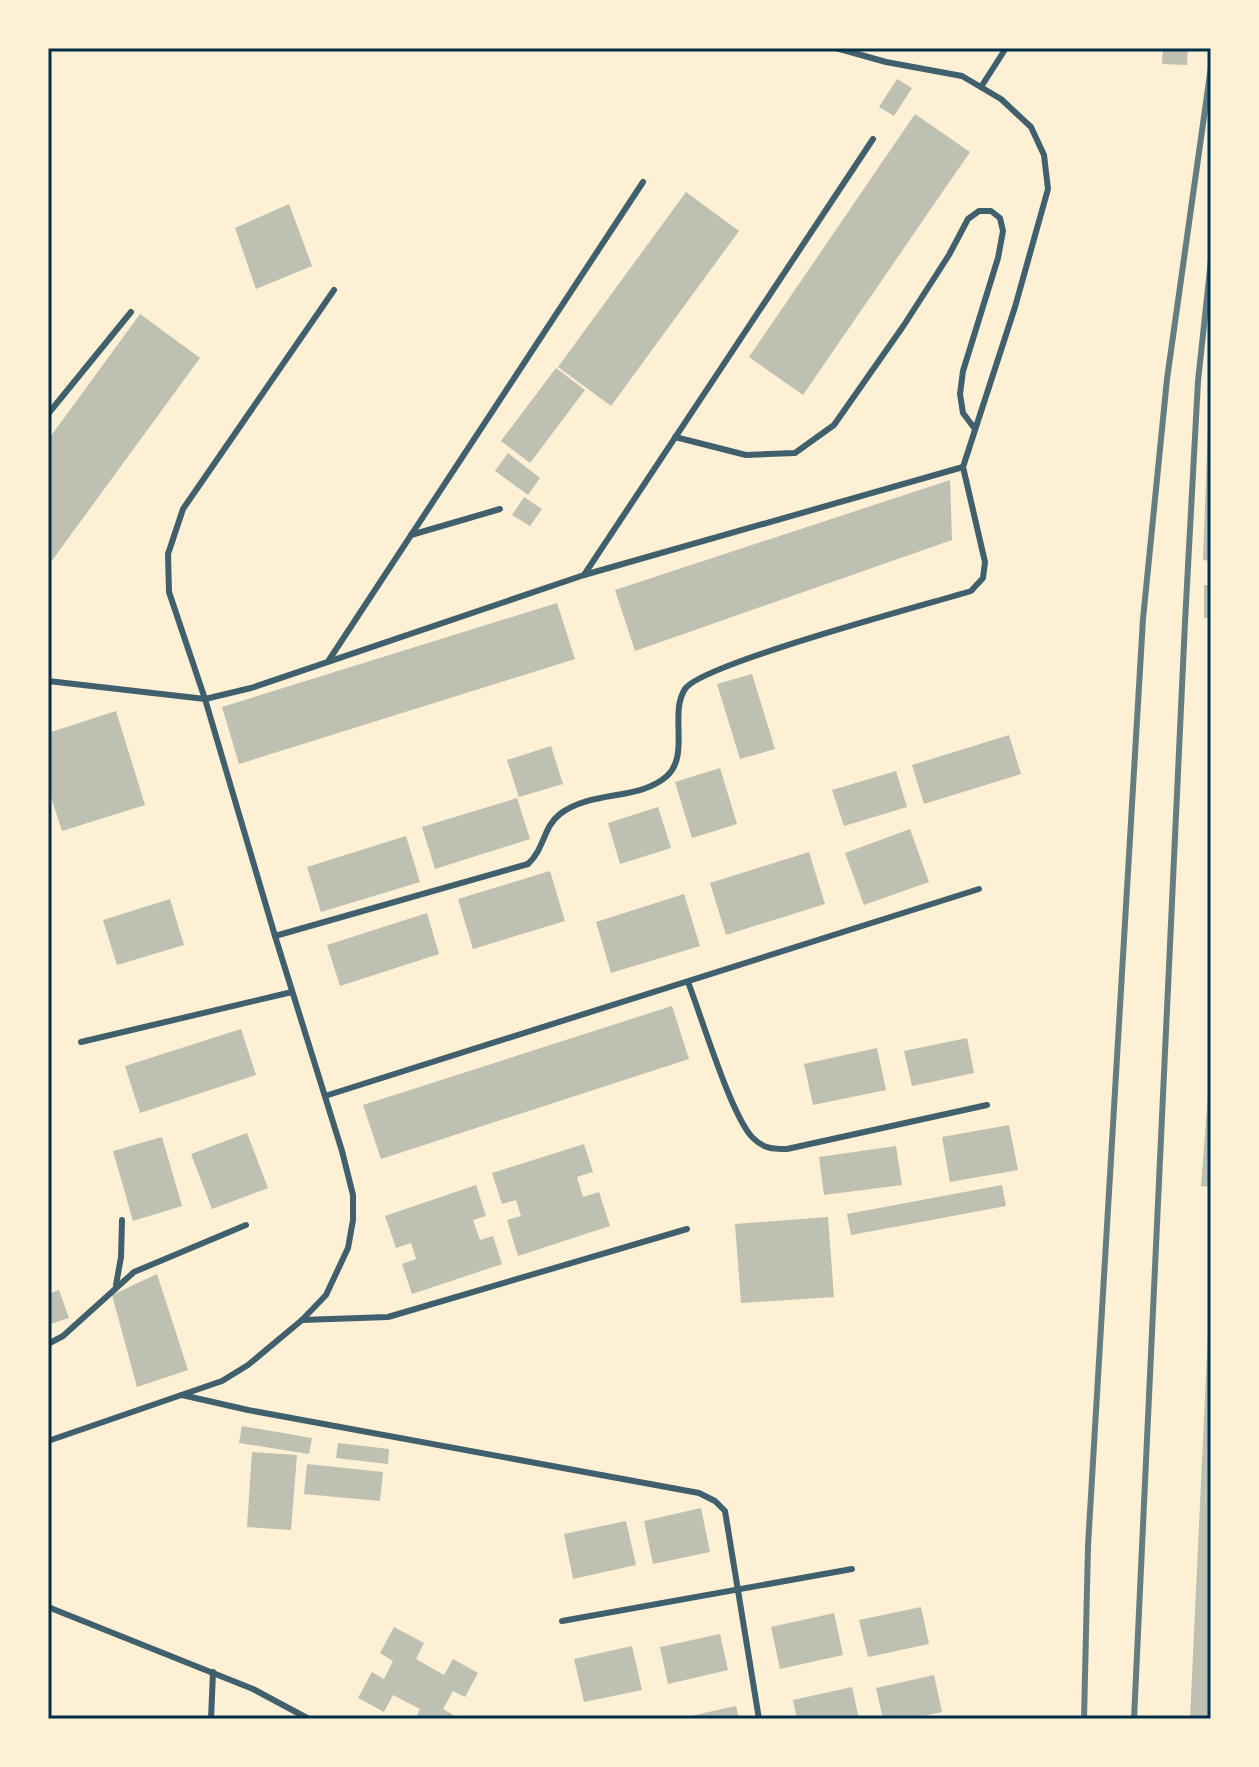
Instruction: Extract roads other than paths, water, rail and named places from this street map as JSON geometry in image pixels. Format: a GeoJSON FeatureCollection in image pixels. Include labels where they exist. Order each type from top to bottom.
{"type":"FeatureCollection","features":[{"type":"Feature","properties":{"kind":"lane"},"geometry":{"type":"LineString","coordinates":[[275,936],[528,864],[539,853],[546,831],[558,815],[585,801],[659,783],[671,772],[677,754],[680,700],[686,686],[774,649],[971,591],[983,578],[985,562],[963,467],[1015,307],[1048,189],[1044,155],[1031,127],[1001,99],[962,76],[886,62],[836,48]]}},
{"type":"Feature","properties":{"kind":"lane"},"geometry":{"type":"LineString","coordinates":[[981,87],[1006,48]]}},
{"type":"Feature","properties":{"kind":"lane"},"geometry":{"type":"LineString","coordinates":[[584,575],[873,139]]}},
{"type":"Feature","properties":{"kind":"lane"},"geometry":{"type":"LineString","coordinates":[[328,662],[643,182]]}},
{"type":"Feature","properties":{"kind":"lane"},"geometry":{"type":"LineString","coordinates":[[675,437],[746,455],[795,453],[834,425],[904,325],[968,219],[979,211],[991,211],[1000,218],[1003,231],[998,258],[963,371],[960,394],[963,413],[975,429]]}},
{"type":"Feature","properties":{"kind":"lane"},"geometry":{"type":"LineString","coordinates":[[48,1441],[222,1381],[235,1373],[302,1320],[326,1295],[348,1248],[353,1195],[205,699],[169,592],[168,554],[183,509],[334,290]]}},
{"type":"Feature","properties":{"kind":"lane"},"geometry":{"type":"LineString","coordinates":[[48,414],[131,312]]}},
{"type":"Feature","properties":{"kind":"lane"},"geometry":{"type":"LineString","coordinates":[[48,681],[205,699],[251,688],[584,575],[963,467]]}},
{"type":"Feature","properties":{"kind":"lane"},"geometry":{"type":"LineString","coordinates":[[411,535],[500,509]]}},
{"type":"Feature","properties":{"kind":"lane"},"geometry":{"type":"LineString","coordinates":[[325,1096],[979,889]]}},
{"type":"Feature","properties":{"kind":"lane"},"geometry":{"type":"LineString","coordinates":[[688,982],[735,1106],[752,1137],[768,1149],[787,1149],[987,1105]]}},
{"type":"Feature","properties":{"kind":"lane"},"geometry":{"type":"LineString","coordinates":[[81,1042],[292,992]]}},
{"type":"Feature","properties":{"kind":"lane"},"geometry":{"type":"LineString","coordinates":[[116,1285],[121,1257],[122,1220]]}},
{"type":"Feature","properties":{"kind":"lane"},"geometry":{"type":"LineString","coordinates":[[48,1344],[63,1336],[116,1285],[154,1261],[246,1225]]}},
{"type":"Feature","properties":{"kind":"lane"},"geometry":{"type":"LineString","coordinates":[[302,1320],[388,1317],[687,1229]]}},
{"type":"Feature","properties":{"kind":"lane"},"geometry":{"type":"LineString","coordinates":[[179,1394],[248,1410],[699,1493],[715,1501],[725,1511],[759,1719]]}},
{"type":"Feature","properties":{"kind":"lane"},"geometry":{"type":"LineString","coordinates":[[562,1621],[852,1569]]}},
{"type":"Feature","properties":{"kind":"lane"},"geometry":{"type":"LineString","coordinates":[[48,1607],[253,1689],[309,1719]]}},
{"type":"Feature","properties":{"kind":"lane"},"geometry":{"type":"LineString","coordinates":[[211,1719],[213,1672]]}},
{"type":"Feature","properties":{"kind":"railway"},"geometry":{"type":"LineString","coordinates":[[1084,1719],[1088,1546],[1143,619],[1167,379],[1211,67]]}},
{"type":"Feature","properties":{"kind":"railway"},"geometry":{"type":"LineString","coordinates":[[1134,1719],[1185,622],[1198,381],[1211,260]]}}]}
